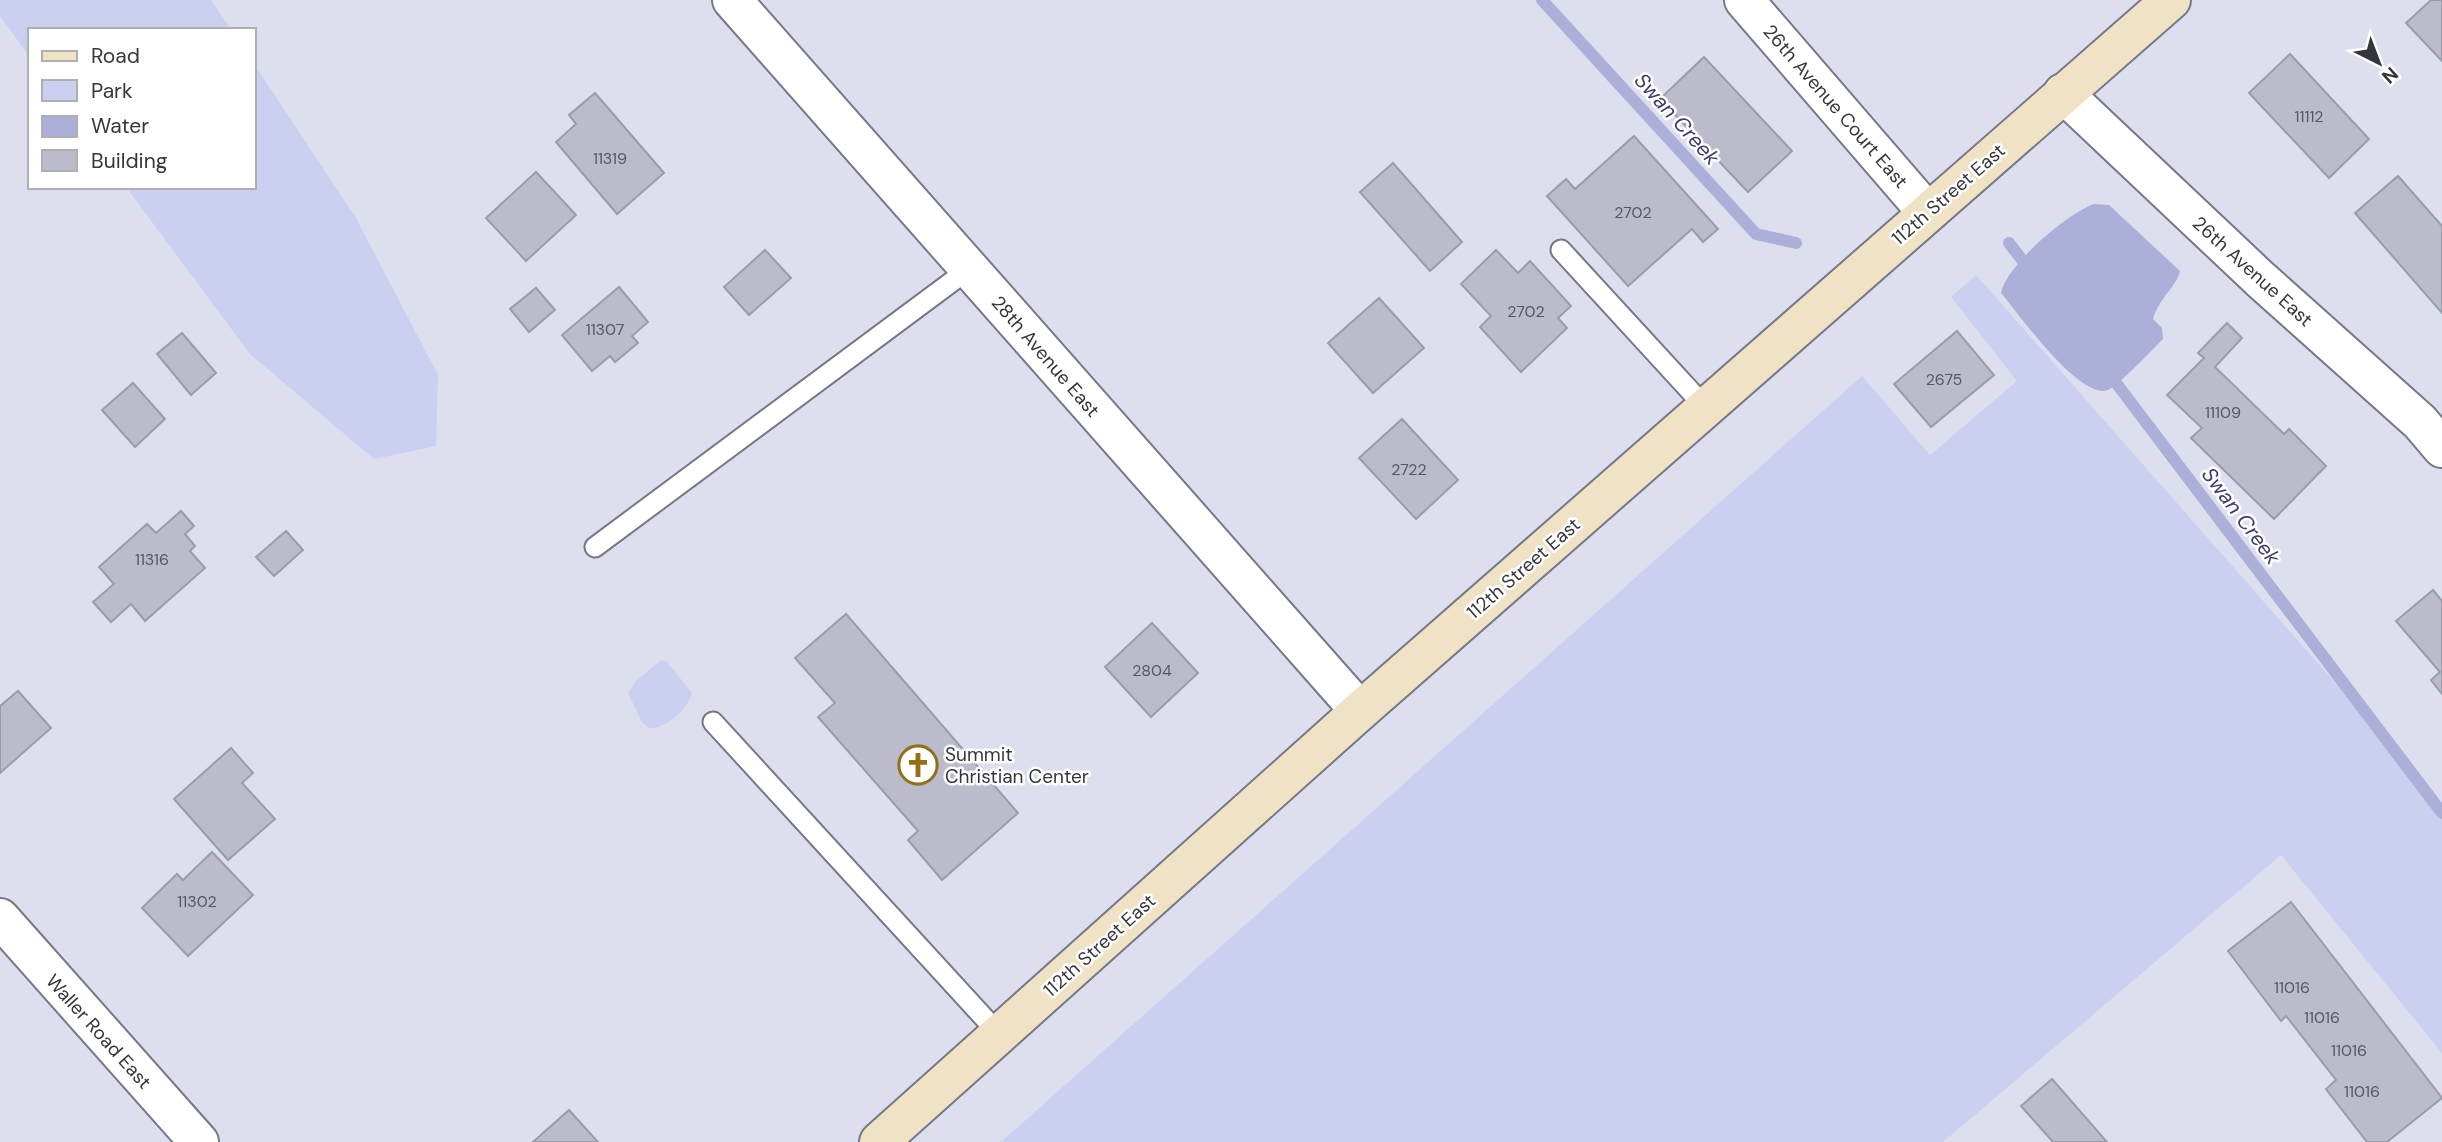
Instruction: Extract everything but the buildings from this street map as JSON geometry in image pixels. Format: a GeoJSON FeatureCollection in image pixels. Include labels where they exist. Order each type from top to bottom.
{"type":"FeatureCollection","features":[{"type":"Feature","properties":{"kind":"main road","name":"112th Street East"},"geometry":{"type":"LineString","coordinates":[[879,1142],[1360,711],[2171,0]]}},
{"type":"Feature","properties":{"kind":"street","name":"28th Avenue East"},"geometry":{"type":"LineString","coordinates":[[732,0],[1360,711]]}},
{"type":"Feature","properties":{"kind":"street","name":"26th Avenue Court East"},"geometry":{"type":"LineString","coordinates":[[1744,0],[1927,212]]}},
{"type":"Feature","properties":{"kind":"street","name":"26th Avenue East"},"geometry":{"type":"LineString","coordinates":[[2063,93],[2260,279],[2420,422],[2442,448]]}},
{"type":"Feature","properties":{"kind":"street","name":"Waller Road East"},"geometry":{"type":"LineString","coordinates":[[0,918],[199,1142]]}},
{"type":"Feature","properties":{"kind":"lane"},"geometry":{"type":"LineString","coordinates":[[1561,250],[1706,408]]}},
{"type":"Feature","properties":{"kind":"lane"},"geometry":{"type":"LineString","coordinates":[[595,547],[969,269]]}},
{"type":"Feature","properties":{"kind":"lane"},"geometry":{"type":"LineString","coordinates":[[713,722],[999,1034]]}},
{"type":"Feature","properties":{"kind":"green space"},"geometry":{"type":"Polygon","coordinates":[[[0,0],[211,0],[230,28],[28,28],[28,54],[0,16],[0,0]]]}},
{"type":"Feature","properties":{"kind":"green space"},"geometry":{"type":"Polygon","coordinates":[[[256,67],[356,218],[438,375],[436,446],[374,459],[250,354],[127,189],[256,189],[256,67]]]}},
{"type":"Feature","properties":{"kind":"green space"},"geometry":{"type":"Polygon","coordinates":[[[1976,275],[2442,804],[2442,1053],[2281,855],[1943,1142],[1001,1142],[1862,376],[1930,455],[2017,381],[1951,297],[1976,275]]]}},
{"type":"Feature","properties":{"kind":"green space"},"geometry":{"type":"Polygon","coordinates":[[[661,660],[667,662],[692,693],[686,705],[669,722],[649,728],[642,722],[628,693],[636,681],[661,660]]]}},
{"type":"Feature","properties":{"kind":"water"},"geometry":{"type":"Polygon","coordinates":[[[2094,204],[2109,205],[2180,271],[2153,319],[2162,328],[2163,339],[2108,390],[2096,390],[2066,369],[2001,293],[2014,269],[2040,241],[2069,218],[2094,204]]]}},
{"type":"Feature","properties":{"kind":"waterway","name":"Swan Creek"},"geometry":{"type":"LineString","coordinates":[[1542,0],[1756,234],[1796,243]]}},
{"type":"Feature","properties":{"kind":"waterway","name":"Swan Creek"},"geometry":{"type":"LineString","coordinates":[[2009,243],[2032,273]]}},
{"type":"Feature","properties":{"kind":"waterway","name":"Swan Creek"},"geometry":{"type":"LineString","coordinates":[[2107,371],[2442,813]]}},
{"type":"Feature","properties":{"kind":"place","name":"Summit Christian Center"},"geometry":{"type":"Point","coordinates":[918,765]}}]}
